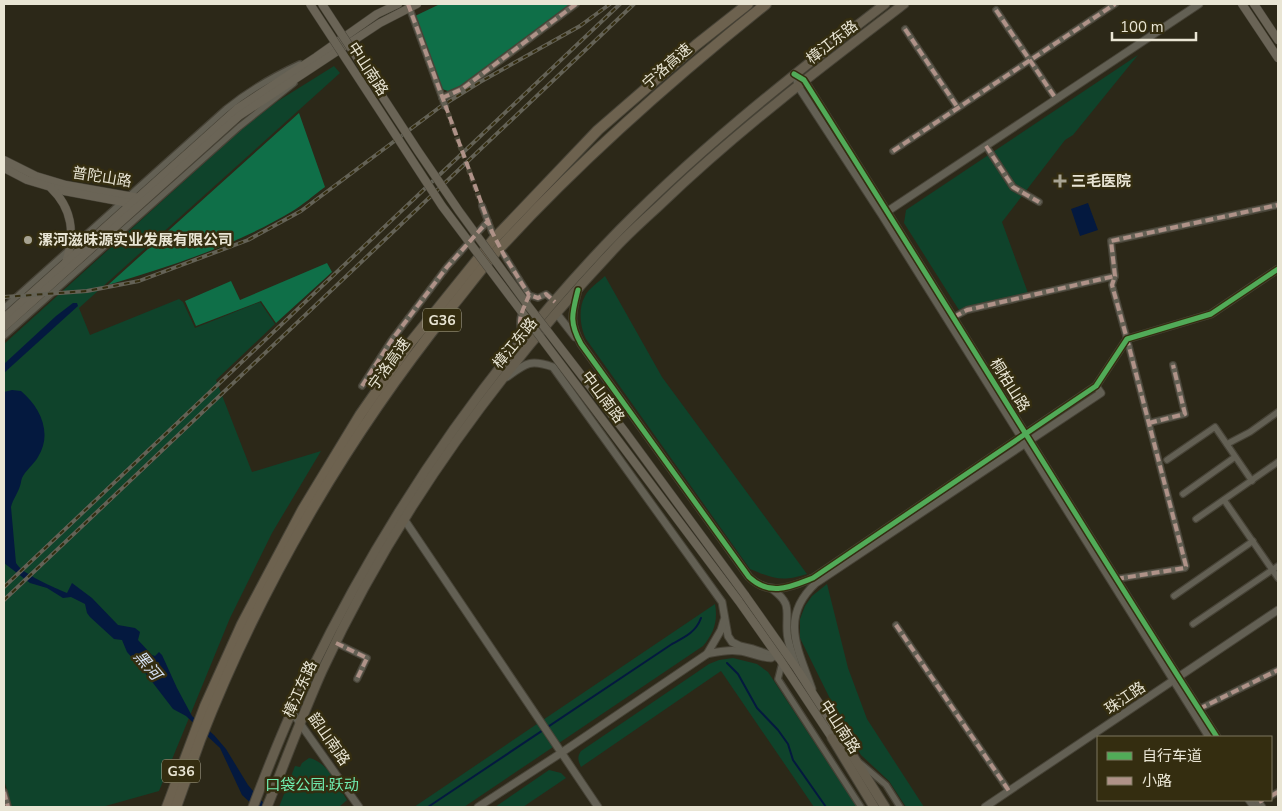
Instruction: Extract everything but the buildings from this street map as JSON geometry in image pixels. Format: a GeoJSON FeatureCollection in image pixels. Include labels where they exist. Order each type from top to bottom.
{"type":"FeatureCollection","features":[{"type":"Feature","properties":{"kind":"highway","name":"宁洛高速"},"geometry":{"type":"LineString","coordinates":[[168,807],[242,624],[303,509],[360,415],[411,342],[494,239],[598,130],[696,45],[748,4]]}},
{"type":"Feature","properties":{"kind":"highway","name":"宁洛高速"},"geometry":{"type":"LineString","coordinates":[[209,708],[251,623],[313,507],[369,418],[414,354],[496,252],[586,160],[663,88],[766,4]]}},
{"type":"Feature","properties":{"kind":"highway","name":"宁洛高速"},"geometry":{"type":"LineString","coordinates":[[176,807],[197,737]]}},
{"type":"Feature","properties":{"kind":"main road","name":"中山南路"},"geometry":{"type":"LineString","coordinates":[[310,4],[442,206],[738,600],[780,661],[836,736],[854,757],[885,807]]}},
{"type":"Feature","properties":{"kind":"main road","name":"中山南路"},"geometry":{"type":"LineString","coordinates":[[322,4],[459,210],[529,307],[626,433],[797,669],[815,697],[874,807]]}},
{"type":"Feature","properties":{"kind":"main road"},"geometry":{"type":"LineString","coordinates":[[4,327],[239,116],[317,61],[377,14],[398,4]]}},
{"type":"Feature","properties":{"kind":"main road","name":"樟江东路"},"geometry":{"type":"LineString","coordinates":[[253,807],[310,673],[365,569],[396,516],[449,436],[524,336],[605,245],[652,199],[712,144],[794,74],[885,4]]}},
{"type":"Feature","properties":{"kind":"main road","name":"樟江东路"},"geometry":{"type":"LineString","coordinates":[[267,807],[300,722],[336,643],[404,519],[435,472],[501,382],[556,314],[617,246],[727,144],[801,83],[904,4]]}},
{"type":"Feature","properties":{"kind":"main road"},"geometry":{"type":"LineString","coordinates":[[1242,4],[1278,58]]}},
{"type":"Feature","properties":{"kind":"main road"},"geometry":{"type":"LineString","coordinates":[[1254,4],[1278,40]]}},
{"type":"Feature","properties":{"kind":"main road"},"geometry":{"type":"LineString","coordinates":[[317,61],[412,5]]}},
{"type":"Feature","properties":{"kind":"main road","name":"普陀山路"},"geometry":{"type":"LineString","coordinates":[[4,160],[36,176],[66,185],[130,195],[143,202]]}},
{"type":"Feature","properties":{"kind":"main road","name":"普陀山路"},"geometry":{"type":"LineString","coordinates":[[4,168],[27,180],[64,192],[131,204],[143,202]]}},
{"type":"Feature","properties":{"kind":"main road"},"geometry":{"type":"LineString","coordinates":[[49,187],[59,196],[67,210],[71,224],[69,250],[65,264]]}},
{"type":"Feature","properties":{"kind":"main road"},"geometry":{"type":"LineString","coordinates":[[4,318],[131,204]]}},
{"type":"Feature","properties":{"kind":"street"},"geometry":{"type":"LineString","coordinates":[[443,99],[462,89],[576,4]]}},
{"type":"Feature","properties":{"kind":"street"},"geometry":{"type":"LineString","coordinates":[[893,151],[1114,4]]}},
{"type":"Feature","properties":{"kind":"street"},"geometry":{"type":"LineString","coordinates":[[885,213],[1199,4]]}},
{"type":"Feature","properties":{"kind":"street"},"geometry":{"type":"LineString","coordinates":[[412,5],[447,110]]}},
{"type":"Feature","properties":{"kind":"street"},"geometry":{"type":"LineString","coordinates":[[996,10],[1056,99]]}},
{"type":"Feature","properties":{"kind":"street"},"geometry":{"type":"LineString","coordinates":[[905,29],[958,108]]}},
{"type":"Feature","properties":{"kind":"street"},"geometry":{"type":"LineString","coordinates":[[4,308],[236,101],[286,70],[317,61]]}},
{"type":"Feature","properties":{"kind":"street","name":"桐柏山路"},"geometry":{"type":"LineString","coordinates":[[794,74],[954,317],[1026,439],[1116,579],[1208,736]]}},
{"type":"Feature","properties":{"kind":"street"},"geometry":{"type":"LineString","coordinates":[[986,146],[1014,187],[1039,202]]}},
{"type":"Feature","properties":{"kind":"street"},"geometry":{"type":"LineString","coordinates":[[4,336],[143,202]]}},
{"type":"Feature","properties":{"kind":"street"},"geometry":{"type":"LineString","coordinates":[[1116,579],[1185,568],[1186,566],[1128,339],[1112,285],[1114,276],[1111,241],[1278,205]]}},
{"type":"Feature","properties":{"kind":"street"},"geometry":{"type":"LineString","coordinates":[[482,206],[492,232]]}},
{"type":"Feature","properties":{"kind":"street","name":"桐柏山路"},"geometry":{"type":"LineString","coordinates":[[885,213],[1176,680],[1199,709],[1216,736]]}},
{"type":"Feature","properties":{"kind":"street"},"geometry":{"type":"LineString","coordinates":[[362,386],[391,341],[447,267],[488,221]]}},
{"type":"Feature","properties":{"kind":"street"},"geometry":{"type":"LineString","coordinates":[[504,256],[529,295],[538,298],[546,294],[555,302]]}},
{"type":"Feature","properties":{"kind":"street"},"geometry":{"type":"LineString","coordinates":[[556,314],[581,344],[749,577],[753,581],[781,590],[813,578],[1026,439],[1101,393],[1096,386],[1128,339],[1211,314],[1278,269]]}},
{"type":"Feature","properties":{"kind":"street"},"geometry":{"type":"LineString","coordinates":[[954,317],[967,310],[1114,276]]}},
{"type":"Feature","properties":{"kind":"street"},"geometry":{"type":"LineString","coordinates":[[578,290],[572,323],[581,344]]}},
{"type":"Feature","properties":{"kind":"street"},"geometry":{"type":"LineString","coordinates":[[524,336],[519,328],[519,322],[529,295]]}},
{"type":"Feature","properties":{"kind":"street"},"geometry":{"type":"LineString","coordinates":[[501,382],[522,365],[538,362],[553,367],[722,602],[728,636],[732,642],[780,661]]}},
{"type":"Feature","properties":{"kind":"street"},"geometry":{"type":"LineString","coordinates":[[1149,423],[1185,414],[1172,366]]}},
{"type":"Feature","properties":{"kind":"street"},"geometry":{"type":"LineString","coordinates":[[1227,444],[1250,432],[1278,412]]}},
{"type":"Feature","properties":{"kind":"street"},"geometry":{"type":"LineString","coordinates":[[1167,460],[1215,427],[1252,480]]}},
{"type":"Feature","properties":{"kind":"street"},"geometry":{"type":"LineString","coordinates":[[815,697],[797,647],[794,632],[796,612],[808,591],[816,583],[1026,439]]}},
{"type":"Feature","properties":{"kind":"street"},"geometry":{"type":"LineString","coordinates":[[1183,494],[1236,457]]}},
{"type":"Feature","properties":{"kind":"street"},"geometry":{"type":"LineString","coordinates":[[1196,519],[1278,462]]}},
{"type":"Feature","properties":{"kind":"street"},"geometry":{"type":"LineString","coordinates":[[1224,500],[1253,541],[1276,568],[1278,578]]}},
{"type":"Feature","properties":{"kind":"street"},"geometry":{"type":"LineString","coordinates":[[404,519],[598,807]]}},
{"type":"Feature","properties":{"kind":"street"},"geometry":{"type":"LineString","coordinates":[[1174,596],[1253,541]]}},
{"type":"Feature","properties":{"kind":"street"},"geometry":{"type":"LineString","coordinates":[[1193,624],[1276,568]]}},
{"type":"Feature","properties":{"kind":"street"},"geometry":{"type":"LineString","coordinates":[[771,588],[783,598],[788,606],[787,633],[797,669]]}},
{"type":"Feature","properties":{"kind":"street","name":"珠江路"},"geometry":{"type":"LineString","coordinates":[[986,807],[1278,610]]}},
{"type":"Feature","properties":{"kind":"street"},"geometry":{"type":"LineString","coordinates":[[707,654],[721,630],[725,614]]}},
{"type":"Feature","properties":{"kind":"street"},"geometry":{"type":"LineString","coordinates":[[896,625],[1009,791]]}},
{"type":"Feature","properties":{"kind":"street"},"geometry":{"type":"LineString","coordinates":[[336,643],[367,658],[356,679]]}},
{"type":"Feature","properties":{"kind":"street"},"geometry":{"type":"LineString","coordinates":[[478,807],[562,753],[707,654],[723,650],[739,650],[780,661]]}},
{"type":"Feature","properties":{"kind":"street"},"geometry":{"type":"LineString","coordinates":[[780,661],[778,679],[861,807]]}},
{"type":"Feature","properties":{"kind":"street"},"geometry":{"type":"LineString","coordinates":[[1199,709],[1278,670]]}},
{"type":"Feature","properties":{"kind":"street","name":"韶山南路"},"geometry":{"type":"LineString","coordinates":[[292,712],[359,807]]}},
{"type":"Feature","properties":{"kind":"street"},"geometry":{"type":"LineString","coordinates":[[854,757],[886,785],[900,807]]}},
{"type":"Feature","properties":{"kind":"street"},"geometry":{"type":"LineString","coordinates":[[4,792],[8,807]]}},
{"type":"Feature","properties":{"kind":"green space"},"geometry":{"type":"Polygon","coordinates":[[[440,4],[570,4],[463,85],[448,91],[442,89],[415,16],[440,4]]]}},
{"type":"Feature","properties":{"kind":"green space"},"geometry":{"type":"Polygon","coordinates":[[[1138,55],[1073,135],[1065,140],[1002,222],[1028,293],[959,310],[904,223],[906,210],[1138,55]]]}},
{"type":"Feature","properties":{"kind":"green space"},"geometry":{"type":"Polygon","coordinates":[[[334,66],[340,73],[79,308],[90,335],[179,299],[183,302],[195,328],[260,302],[275,324],[216,380],[252,472],[321,451],[272,533],[230,618],[159,791],[102,807],[12,807],[4,780],[4,344],[244,127],[278,101],[334,66]]]}},
{"type":"Feature","properties":{"kind":"green space"},"geometry":{"type":"Polygon","coordinates":[[[299,113],[325,187],[291,212],[225,245],[179,263],[108,285],[299,113]]]}},
{"type":"Feature","properties":{"kind":"green space"},"geometry":{"type":"Polygon","coordinates":[[[327,263],[332,272],[276,323],[261,301],[196,326],[185,301],[231,281],[240,300],[327,263]]]}},
{"type":"Feature","properties":{"kind":"green space"},"geometry":{"type":"Polygon","coordinates":[[[605,276],[662,377],[807,574],[784,579],[750,569],[586,339],[582,329],[581,306],[589,290],[605,276]]]}},
{"type":"Feature","properties":{"kind":"green space"},"geometry":{"type":"Polygon","coordinates":[[[827,584],[848,668],[867,719],[924,807],[906,807],[889,781],[861,755],[840,719],[800,638],[800,619],[805,606],[812,596],[827,584]]]}},
{"type":"Feature","properties":{"kind":"green space"},"geometry":{"type":"Polygon","coordinates":[[[715,604],[716,616],[714,626],[703,646],[464,807],[414,807],[715,604]]]}},
{"type":"Feature","properties":{"kind":"green space"},"geometry":{"type":"Polygon","coordinates":[[[733,658],[757,664],[768,672],[857,807],[814,807],[721,671],[581,767],[578,759],[581,751],[709,664],[733,658]]]}},
{"type":"Feature","properties":{"kind":"green space","name":"口袋公园·跃动"},"geometry":{"type":"Polygon","coordinates":[[[309,758],[327,769],[347,800],[339,807],[279,807],[295,766],[300,767],[309,758]]]}},
{"type":"Feature","properties":{"kind":"green space"},"geometry":{"type":"Polygon","coordinates":[[[549,770],[561,773],[566,778],[523,807],[495,807],[549,770]]]}},
{"type":"Feature","properties":{"kind":"water"},"geometry":{"type":"Polygon","coordinates":[[[1088,203],[1098,230],[1080,236],[1071,209],[1088,203]]]}},
{"type":"Feature","properties":{"kind":"water"},"geometry":{"type":"Polygon","coordinates":[[[73,303],[77,303],[78,306],[4,373],[4,364],[56,316],[73,303]]]}},
{"type":"Feature","properties":{"kind":"water","name":"黑河"},"geometry":{"type":"Polygon","coordinates":[[[12,390],[21,391],[28,397],[39,413],[44,430],[42,448],[36,460],[23,475],[11,507],[16,563],[25,572],[67,593],[72,583],[92,598],[118,625],[135,628],[140,632],[138,640],[152,655],[155,656],[159,652],[162,655],[192,716],[214,735],[226,749],[248,785],[267,807],[255,807],[242,795],[220,748],[186,716],[173,709],[127,652],[122,640],[114,639],[90,617],[85,604],[71,597],[63,598],[47,588],[30,583],[4,563],[4,392],[12,390]]]}},
{"type":"Feature","properties":{"kind":"waterway"},"geometry":{"type":"LineString","coordinates":[[428,807],[686,636],[693,631],[701,618]]}},
{"type":"Feature","properties":{"kind":"waterway"},"geometry":{"type":"LineString","coordinates":[[727,663],[738,674],[757,708],[778,730],[788,744],[793,760],[826,807]]}},
{"type":"Feature","properties":{"kind":"tunnel"},"geometry":{"type":"LineString","coordinates":[[448,113],[482,206]]}},
{"type":"Feature","properties":{"kind":"railway"},"geometry":{"type":"LineString","coordinates":[[4,297],[87,291],[139,281],[248,240],[301,211],[440,107],[480,82],[580,26],[610,4]]}},
{"type":"Feature","properties":{"kind":"railway"},"geometry":{"type":"LineString","coordinates":[[4,587],[620,4]]}},
{"type":"Feature","properties":{"kind":"railway"},"geometry":{"type":"LineString","coordinates":[[4,600],[634,4]]}},
{"type":"Feature","properties":{"kind":"marked path"},"geometry":{"type":"LineString","coordinates":[[408,4],[492,232],[529,295]]}},
{"type":"Feature","properties":{"kind":"marked path"},"geometry":{"type":"LineString","coordinates":[[442,98],[462,89],[576,4]]}},
{"type":"Feature","properties":{"kind":"marked path"},"geometry":{"type":"LineString","coordinates":[[893,151],[1115,4]]}},
{"type":"Feature","properties":{"kind":"marked path"},"geometry":{"type":"LineString","coordinates":[[996,10],[1056,99]]}},
{"type":"Feature","properties":{"kind":"marked path"},"geometry":{"type":"LineString","coordinates":[[905,29],[958,108]]}},
{"type":"Feature","properties":{"kind":"marked path"},"geometry":{"type":"LineString","coordinates":[[986,146],[1013,187],[1039,202]]}},
{"type":"Feature","properties":{"kind":"marked path"},"geometry":{"type":"LineString","coordinates":[[1116,579],[1185,568],[1186,566],[1112,285],[1115,276],[1111,241],[1278,205]]}},
{"type":"Feature","properties":{"kind":"marked path"},"geometry":{"type":"LineString","coordinates":[[362,386],[391,341],[447,267],[488,221]]}},
{"type":"Feature","properties":{"kind":"marked path"},"geometry":{"type":"LineString","coordinates":[[954,317],[967,310],[1115,276]]}},
{"type":"Feature","properties":{"kind":"marked path"},"geometry":{"type":"LineString","coordinates":[[524,336],[521,331],[520,321],[529,295],[538,298],[546,294],[555,302]]}},
{"type":"Feature","properties":{"kind":"marked path"},"geometry":{"type":"LineString","coordinates":[[1149,423],[1185,414],[1173,365]]}},
{"type":"Feature","properties":{"kind":"marked path"},"geometry":{"type":"LineString","coordinates":[[896,625],[1009,791]]}},
{"type":"Feature","properties":{"kind":"marked path"},"geometry":{"type":"LineString","coordinates":[[336,643],[367,658],[357,679]]}},
{"type":"Feature","properties":{"kind":"marked path"},"geometry":{"type":"LineString","coordinates":[[1199,709],[1278,670]]}},
{"type":"Feature","properties":{"kind":"marked path"},"geometry":{"type":"LineString","coordinates":[[4,792],[8,807]]}},
{"type":"Feature","properties":{"kind":"marked path"},"geometry":{"type":"LineString","coordinates":[[1272,795],[1278,792]]}},
{"type":"Feature","properties":{"kind":"cycle path"},"geometry":{"type":"LineString","coordinates":[[794,74],[804,80],[1216,736]]}},
{"type":"Feature","properties":{"kind":"cycle path"},"geometry":{"type":"LineString","coordinates":[[578,290],[574,305],[573,324],[581,344],[749,577],[765,587],[780,588],[813,578],[1096,386],[1127,339],[1211,314],[1278,269]]}},
{"type":"Feature","properties":{"kind":"place","name":"三毛医院"},"geometry":{"type":"Point","coordinates":[1060,181]}},
{"type":"Feature","properties":{"kind":"place","name":"漯河滋味源实业发展有限公司"},"geometry":{"type":"Point","coordinates":[28,240]}}]}
